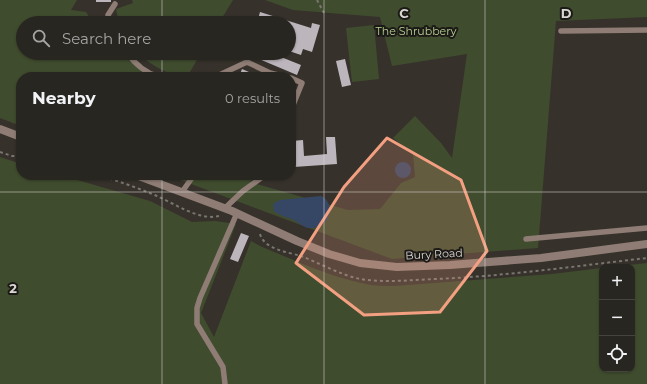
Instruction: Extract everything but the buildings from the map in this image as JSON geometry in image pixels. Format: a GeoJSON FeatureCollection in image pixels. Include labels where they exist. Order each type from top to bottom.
{"type":"FeatureCollection","features":[{"type":"Feature","properties":{"kind":"street"},"geometry":{"type":"LineString","coordinates":[[0,129],[16,135]]}},
{"type":"Feature","properties":{"kind":"street","name":"Bury Road"},"geometry":{"type":"LineString","coordinates":[[150,180],[231,211],[329,254],[360,264],[397,267],[541,258],[647,244]]}},
{"type":"Feature","properties":{"kind":"lane"},"geometry":{"type":"LineString","coordinates":[[108,16],[115,4]]}},
{"type":"Feature","properties":{"kind":"lane"},"geometry":{"type":"LineString","coordinates":[[561,31],[647,30]]}},
{"type":"Feature","properties":{"kind":"lane"},"geometry":{"type":"LineString","coordinates":[[132,60],[141,68],[149,72]]}},
{"type":"Feature","properties":{"kind":"lane"},"geometry":{"type":"LineString","coordinates":[[226,72],[247,62],[268,72]]}},
{"type":"Feature","properties":{"kind":"lane"},"geometry":{"type":"LineString","coordinates":[[296,80],[302,83],[296,98]]}},
{"type":"Feature","properties":{"kind":"lane"},"geometry":{"type":"LineString","coordinates":[[182,192],[190,180]]}},
{"type":"Feature","properties":{"kind":"lane"},"geometry":{"type":"LineString","coordinates":[[225,384],[223,367],[196,324],[197,308],[231,211],[243,191],[258,180]]}},
{"type":"Feature","properties":{"kind":"lane"},"geometry":{"type":"LineString","coordinates":[[526,239],[647,228]]}},
{"type":"Feature","properties":{"kind":"path"},"geometry":{"type":"LineString","coordinates":[[317,0],[324,13]]}},
{"type":"Feature","properties":{"kind":"path"},"geometry":{"type":"LineString","coordinates":[[0,152],[16,156]]}},
{"type":"Feature","properties":{"kind":"path"},"geometry":{"type":"LineString","coordinates":[[112,180],[158,196],[204,216],[212,218],[219,216]]}},
{"type":"Feature","properties":{"kind":"path"},"geometry":{"type":"LineString","coordinates":[[260,232],[262,241],[275,248],[358,278],[371,281],[386,282],[453,278],[647,258]]}},
{"type":"Feature","properties":{"kind":"highlighted area"},"geometry":{"type":"Polygon","coordinates":[[[387,138],[461,180],[487,251],[440,312],[364,315],[296,263],[344,187],[387,138]]]}},
{"type":"Feature","properties":{"kind":"green space"},"geometry":{"type":"Polygon","coordinates":[[[0,0],[77,0],[71,10],[86,12],[89,16],[16,16],[16,60],[128,60],[144,72],[16,72],[16,124],[0,118],[0,0]]]}},
{"type":"Feature","properties":{"kind":"green space"},"geometry":{"type":"Polygon","coordinates":[[[132,0],[233,0],[223,16],[118,16],[116,9],[133,3],[132,0]]]}},
{"type":"Feature","properties":{"kind":"green space","name":"The Shrubbery"},"geometry":{"type":"Polygon","coordinates":[[[265,0],[647,0],[647,17],[556,21],[538,248],[392,259],[180,180],[252,180],[250,182],[348,210],[380,209],[401,183],[415,177],[413,154],[393,138],[415,116],[441,143],[452,158],[467,54],[392,66],[380,17],[293,10],[265,0]]]}},
{"type":"Feature","properties":{"kind":"green space"},"geometry":{"type":"Polygon","coordinates":[[[374,25],[379,79],[352,82],[346,28],[374,25]]]}},
{"type":"Feature","properties":{"kind":"green space"},"geometry":{"type":"Polygon","coordinates":[[[146,60],[197,60],[190,72],[166,72],[146,60]]]}},
{"type":"Feature","properties":{"kind":"green space"},"geometry":{"type":"Polygon","coordinates":[[[0,157],[16,162],[16,180],[77,180],[150,201],[192,222],[215,221],[236,224],[201,313],[214,337],[251,241],[326,273],[376,286],[394,286],[552,274],[599,268],[599,372],[635,372],[635,264],[647,263],[647,384],[0,384],[0,157]]]}},
{"type":"Feature","properties":{"kind":"water"},"geometry":{"type":"Polygon","coordinates":[[[403,162],[409,164],[411,170],[409,176],[403,178],[397,176],[395,170],[397,164],[403,162]]]}},
{"type":"Feature","properties":{"kind":"water"},"geometry":{"type":"Polygon","coordinates":[[[321,196],[328,203],[330,213],[326,222],[316,227],[309,228],[302,226],[294,220],[274,211],[273,204],[280,200],[321,196]]]}}]}
